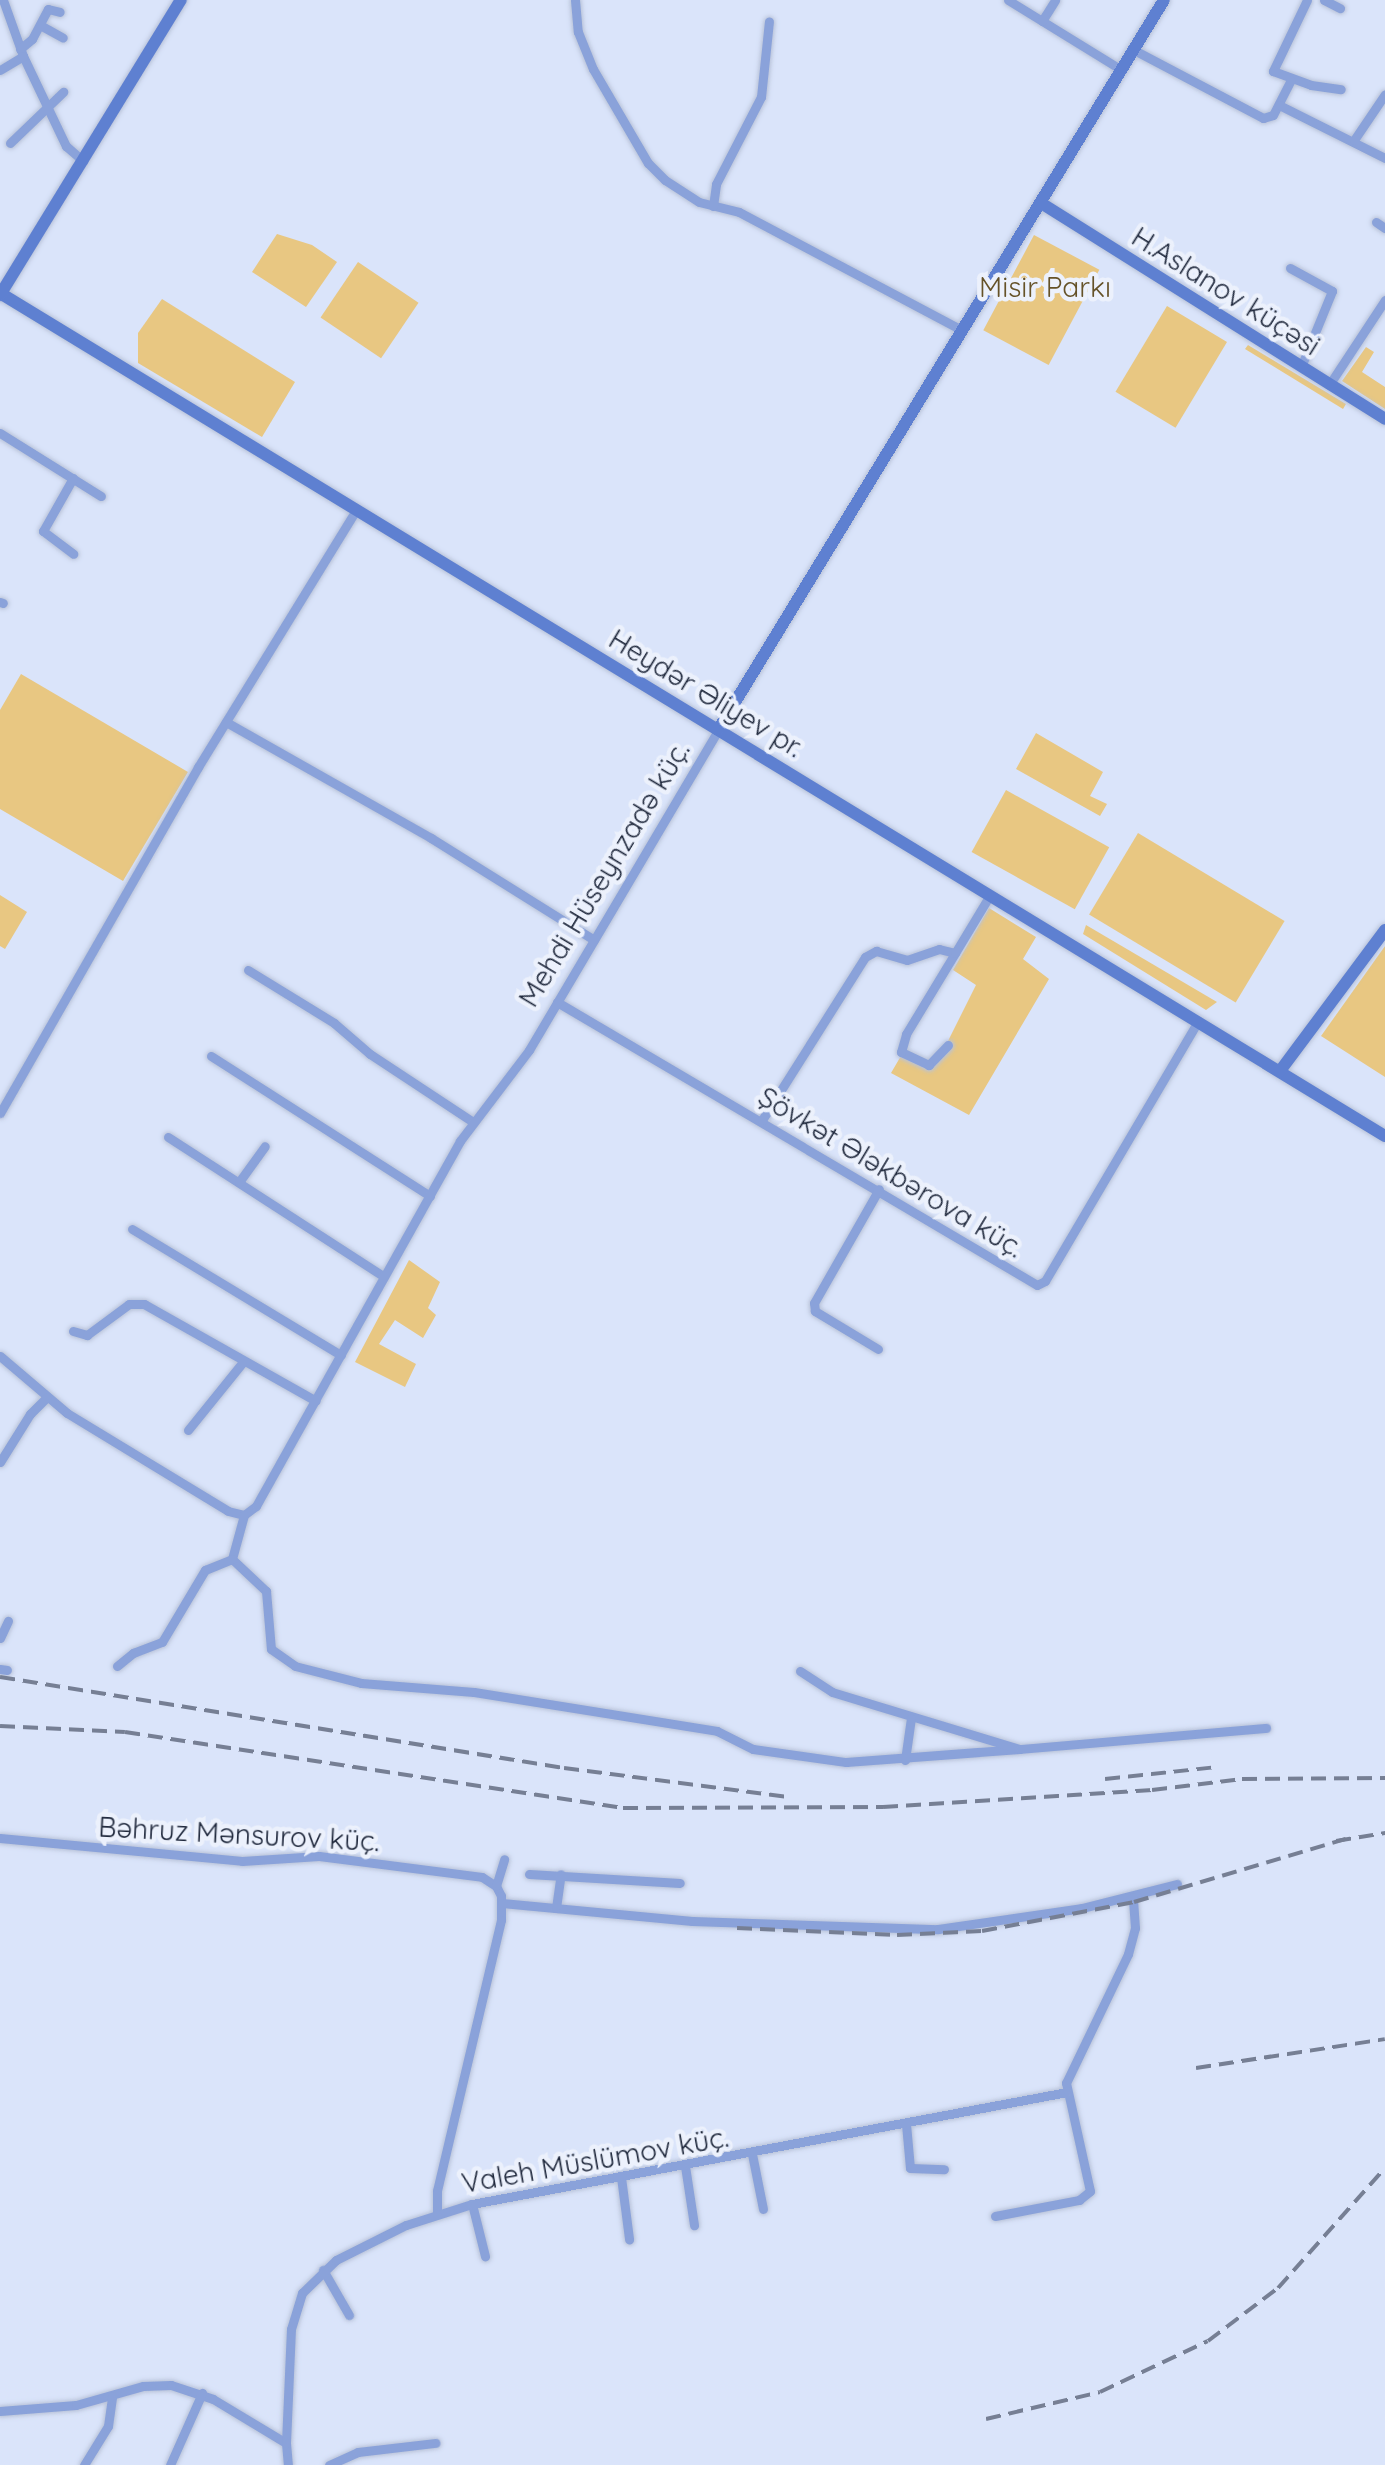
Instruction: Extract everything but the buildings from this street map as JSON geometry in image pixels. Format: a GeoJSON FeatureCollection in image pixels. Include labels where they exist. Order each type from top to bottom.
{"type":"FeatureCollection","features":[{"type":"Feature","properties":{"kind":"street"},"geometry":{"type":"LineString","coordinates":[[3,0],[22,52],[66,146],[83,161]]}},
{"type":"Feature","properties":{"kind":"street"},"geometry":{"type":"LineString","coordinates":[[0,294],[181,0]]}},
{"type":"Feature","properties":{"kind":"street"},"geometry":{"type":"LineString","coordinates":[[575,0],[583,49],[648,163],[682,193],[738,212],[962,330]]}},
{"type":"Feature","properties":{"kind":"street"},"geometry":{"type":"LineString","coordinates":[[1008,0],[1122,70]]}},
{"type":"Feature","properties":{"kind":"street"},"geometry":{"type":"LineString","coordinates":[[1042,21],[1055,0]]}},
{"type":"Feature","properties":{"kind":"street","name":"Mehdi Hüseynzadə küç."},"geometry":{"type":"LineString","coordinates":[[244,1515],[256,1506],[473,1122],[529,1050],[718,730],[1164,0]]}},
{"type":"Feature","properties":{"kind":"street"},"geometry":{"type":"LineString","coordinates":[[1308,0],[1273,71],[1291,80],[1341,89]]}},
{"type":"Feature","properties":{"kind":"street"},"geometry":{"type":"LineString","coordinates":[[1324,0],[1340,8]]}},
{"type":"Feature","properties":{"kind":"street"},"geometry":{"type":"LineString","coordinates":[[0,70],[22,52],[48,10],[60,12]]}},
{"type":"Feature","properties":{"kind":"street"},"geometry":{"type":"LineString","coordinates":[[713,206],[716,184],[761,96],[769,20]]}},
{"type":"Feature","properties":{"kind":"street"},"geometry":{"type":"LineString","coordinates":[[40,24],[63,38]]}},
{"type":"Feature","properties":{"kind":"street"},"geometry":{"type":"LineString","coordinates":[[1134,50],[1263,118],[1273,115],[1291,80]]}},
{"type":"Feature","properties":{"kind":"street"},"geometry":{"type":"LineString","coordinates":[[10,143],[63,92]]}},
{"type":"Feature","properties":{"kind":"street"},"geometry":{"type":"LineString","coordinates":[[1354,140],[1385,94]]}},
{"type":"Feature","properties":{"kind":"street"},"geometry":{"type":"LineString","coordinates":[[1278,105],[1385,158]]}},
{"type":"Feature","properties":{"kind":"street","name":"H.Aslanov küçəsi"},"geometry":{"type":"LineString","coordinates":[[1041,203],[1385,419]]}},
{"type":"Feature","properties":{"kind":"street"},"geometry":{"type":"LineString","coordinates":[[1290,268],[1332,291],[1300,368]]}},
{"type":"Feature","properties":{"kind":"street","name":"Heydər Əliyev pr."},"geometry":{"type":"LineString","coordinates":[[0,294],[1385,1136]]}},
{"type":"Feature","properties":{"kind":"street"},"geometry":{"type":"LineString","coordinates":[[1329,384],[1385,300]]}},
{"type":"Feature","properties":{"kind":"street"},"geometry":{"type":"LineString","coordinates":[[0,433],[100,496]]}},
{"type":"Feature","properties":{"kind":"street"},"geometry":{"type":"LineString","coordinates":[[73,478],[44,531],[73,554]]}},
{"type":"Feature","properties":{"kind":"street"},"geometry":{"type":"LineString","coordinates":[[0,1113],[226,722],[356,510]]}},
{"type":"Feature","properties":{"kind":"street"},"geometry":{"type":"LineString","coordinates":[[226,722],[431,838],[594,940]]}},
{"type":"Feature","properties":{"kind":"street"},"geometry":{"type":"LineString","coordinates":[[948,1046],[934,1064],[922,1066],[901,1052],[901,1044],[990,895]]}},
{"type":"Feature","properties":{"kind":"street"},"geometry":{"type":"LineString","coordinates":[[1280,1071],[1385,930]]}},
{"type":"Feature","properties":{"kind":"street"},"geometry":{"type":"LineString","coordinates":[[762,1120],[865,957],[881,951],[906,960],[939,949],[956,953]]}},
{"type":"Feature","properties":{"kind":"street"},"geometry":{"type":"LineString","coordinates":[[248,970],[334,1023],[370,1054],[473,1122]]}},
{"type":"Feature","properties":{"kind":"street","name":"Şövkət Ələkbərova küç."},"geometry":{"type":"LineString","coordinates":[[558,1002],[879,1189],[1032,1284],[1042,1284],[1198,1022]]}},
{"type":"Feature","properties":{"kind":"street"},"geometry":{"type":"LineString","coordinates":[[211,1056],[430,1196]]}},
{"type":"Feature","properties":{"kind":"street"},"geometry":{"type":"LineString","coordinates":[[168,1138],[384,1277]]}},
{"type":"Feature","properties":{"kind":"street"},"geometry":{"type":"LineString","coordinates":[[238,1182],[265,1146]]}},
{"type":"Feature","properties":{"kind":"street"},"geometry":{"type":"LineString","coordinates":[[878,1349],[815,1310],[814,1303],[879,1189]]}},
{"type":"Feature","properties":{"kind":"street"},"geometry":{"type":"LineString","coordinates":[[132,1229],[341,1354]]}},
{"type":"Feature","properties":{"kind":"street"},"geometry":{"type":"LineString","coordinates":[[73,1331],[87,1335],[129,1304],[144,1304],[242,1363],[316,1401]]}},
{"type":"Feature","properties":{"kind":"street"},"geometry":{"type":"LineString","coordinates":[[0,1356],[46,1398],[228,1511],[244,1515],[232,1559]]}},
{"type":"Feature","properties":{"kind":"street"},"geometry":{"type":"LineString","coordinates":[[188,1430],[242,1363]]}},
{"type":"Feature","properties":{"kind":"street"},"geometry":{"type":"LineString","coordinates":[[0,1462],[30,1414],[46,1398]]}},
{"type":"Feature","properties":{"kind":"street"},"geometry":{"type":"LineString","coordinates":[[117,1666],[133,1652],[162,1642],[204,1570],[232,1559]]}},
{"type":"Feature","properties":{"kind":"street"},"geometry":{"type":"LineString","coordinates":[[232,1559],[266,1592],[271,1649],[296,1666],[361,1683],[474,1692],[717,1731],[754,1748],[846,1762],[905,1760],[1266,1728]]}},
{"type":"Feature","properties":{"kind":"street"},"geometry":{"type":"LineString","coordinates":[[0,1638],[8,1621]]}},
{"type":"Feature","properties":{"kind":"street"},"geometry":{"type":"LineString","coordinates":[[800,1671],[832,1692],[1020,1750]]}},
{"type":"Feature","properties":{"kind":"street"},"geometry":{"type":"LineString","coordinates":[[905,1760],[911,1718]]}},
{"type":"Feature","properties":{"kind":"street","name":"Bəhruz Mənsurov küç."},"geometry":{"type":"LineString","coordinates":[[0,1838],[242,1861],[319,1856],[482,1877],[496,1886]]}},
{"type":"Feature","properties":{"kind":"street"},"geometry":{"type":"LineString","coordinates":[[437,2213],[437,2191],[502,1903],[496,1886],[504,1859]]}},
{"type":"Feature","properties":{"kind":"street"},"geometry":{"type":"LineString","coordinates":[[529,1874],[680,1882]]}},
{"type":"Feature","properties":{"kind":"street"},"geometry":{"type":"LineString","coordinates":[[556,1908],[561,1874]]}},
{"type":"Feature","properties":{"kind":"street"},"geometry":{"type":"LineString","coordinates":[[502,1903],[692,1921],[938,1929],[1008,1922],[1178,1884]]}},
{"type":"Feature","properties":{"kind":"street"},"geometry":{"type":"LineString","coordinates":[[995,2216],[1088,2196],[1090,2187],[1066,2092],[1072,2066],[1133,1940],[1133,1897]]}},
{"type":"Feature","properties":{"kind":"street","name":"Valeh Müslümov küç."},"geometry":{"type":"LineString","coordinates":[[288,2465],[291,2328],[302,2293],[323,2270],[354,2250],[437,2213],[472,2204],[1066,2092]]}},
{"type":"Feature","properties":{"kind":"street"},"geometry":{"type":"LineString","coordinates":[[906,2124],[910,2168],[944,2169]]}},
{"type":"Feature","properties":{"kind":"street"},"geometry":{"type":"LineString","coordinates":[[752,2154],[763,2209]]}},
{"type":"Feature","properties":{"kind":"street"},"geometry":{"type":"LineString","coordinates":[[684,2166],[694,2225]]}},
{"type":"Feature","properties":{"kind":"street"},"geometry":{"type":"LineString","coordinates":[[621,2177],[629,2238]]}},
{"type":"Feature","properties":{"kind":"street"},"geometry":{"type":"LineString","coordinates":[[472,2204],[486,2256]]}},
{"type":"Feature","properties":{"kind":"street"},"geometry":{"type":"LineString","coordinates":[[323,2270],[349,2315]]}},
{"type":"Feature","properties":{"kind":"street"},"geometry":{"type":"LineString","coordinates":[[0,2411],[76,2405],[156,2384],[202,2393],[286,2443]]}},
{"type":"Feature","properties":{"kind":"street"},"geometry":{"type":"LineString","coordinates":[[170,2465],[202,2393]]}},
{"type":"Feature","properties":{"kind":"street"},"geometry":{"type":"LineString","coordinates":[[84,2465],[108,2426],[112,2396]]}},
{"type":"Feature","properties":{"kind":"street"},"geometry":{"type":"LineString","coordinates":[[329,2465],[358,2452],[436,2443]]}},
{"type":"Feature","properties":{"kind":"green space"},"geometry":{"type":"Polygon","coordinates":[[[277,234],[312,245],[337,262],[306,307],[252,272],[277,234]]]}},
{"type":"Feature","properties":{"kind":"green space","name":"Misir Parkı"},"geometry":{"type":"Polygon","coordinates":[[[1034,235],[1099,270],[1049,365],[983,330],[1034,235]]]}},
{"type":"Feature","properties":{"kind":"green space"},"geometry":{"type":"Polygon","coordinates":[[[358,262],[419,303],[381,358],[321,318],[358,262]]]}},
{"type":"Feature","properties":{"kind":"green space"},"geometry":{"type":"Polygon","coordinates":[[[162,299],[295,382],[262,437],[138,363],[138,333],[162,299]]]}},
{"type":"Feature","properties":{"kind":"green space"},"geometry":{"type":"Polygon","coordinates":[[[1167,306],[1227,342],[1175,428],[1115,392],[1167,306]]]}},
{"type":"Feature","properties":{"kind":"green space"},"geometry":{"type":"Polygon","coordinates":[[[1248,345],[1346,404],[1343,409],[1245,349],[1248,345]]]}},
{"type":"Feature","properties":{"kind":"green space"},"geometry":{"type":"Polygon","coordinates":[[[1366,347],[1374,352],[1362,372],[1385,387],[1385,409],[1342,381],[1366,347]]]}},
{"type":"Feature","properties":{"kind":"green space"},"geometry":{"type":"Polygon","coordinates":[[[21,674],[188,772],[123,881],[0,809],[0,710],[21,674]]]}},
{"type":"Feature","properties":{"kind":"green space"},"geometry":{"type":"Polygon","coordinates":[[[1036,733],[1103,772],[1090,796],[1107,804],[1100,816],[1016,769],[1036,733]]]}},
{"type":"Feature","properties":{"kind":"green space"},"geometry":{"type":"Polygon","coordinates":[[[1006,790],[1109,847],[1075,909],[972,852],[1006,790]]]}},
{"type":"Feature","properties":{"kind":"green space"},"geometry":{"type":"Polygon","coordinates":[[[1138,833],[1285,921],[1236,1003],[1089,914],[1138,833]]]}},
{"type":"Feature","properties":{"kind":"green space"},"geometry":{"type":"Polygon","coordinates":[[[0,895],[27,912],[5,949],[0,946],[0,895]]]}},
{"type":"Feature","properties":{"kind":"green space"},"geometry":{"type":"Polygon","coordinates":[[[989,908],[1036,937],[1023,959],[1049,979],[969,1115],[891,1073],[905,1049],[936,1065],[976,985],[953,970],[989,908]]]}},
{"type":"Feature","properties":{"kind":"green space"},"geometry":{"type":"Polygon","coordinates":[[[1086,925],[1217,1002],[1206,1010],[1083,934],[1086,925]]]}},
{"type":"Feature","properties":{"kind":"green space"},"geometry":{"type":"Polygon","coordinates":[[[1385,946],[1385,1077],[1321,1036],[1385,946]]]}},
{"type":"Feature","properties":{"kind":"green space"},"geometry":{"type":"Polygon","coordinates":[[[409,1260],[440,1282],[428,1308],[436,1315],[423,1338],[395,1320],[379,1344],[416,1364],[405,1387],[355,1362],[409,1260]]]}},
{"type":"Feature","properties":{"kind":"railway"},"geometry":{"type":"LineString","coordinates":[[0,1677],[564,1768],[786,1797]]}},
{"type":"Feature","properties":{"kind":"railway"},"geometry":{"type":"LineString","coordinates":[[0,1726],[125,1732],[623,1808],[883,1807],[1152,1790],[1242,1779],[1385,1778]]}},
{"type":"Feature","properties":{"kind":"railway"},"geometry":{"type":"LineString","coordinates":[[1105,1779],[1218,1767]]}},
{"type":"Feature","properties":{"kind":"railway"},"geometry":{"type":"LineString","coordinates":[[1336,1841],[1385,1833]]}},
{"type":"Feature","properties":{"kind":"railway"},"geometry":{"type":"LineString","coordinates":[[737,1928],[897,1935],[982,1931],[1134,1902],[1346,1839]]}},
{"type":"Feature","properties":{"kind":"railway"},"geometry":{"type":"LineString","coordinates":[[1196,2068],[1385,2039]]}},
{"type":"Feature","properties":{"kind":"railway"},"geometry":{"type":"LineString","coordinates":[[986,2419],[1100,2392],[1208,2341],[1278,2288],[1385,2168]]}}]}
